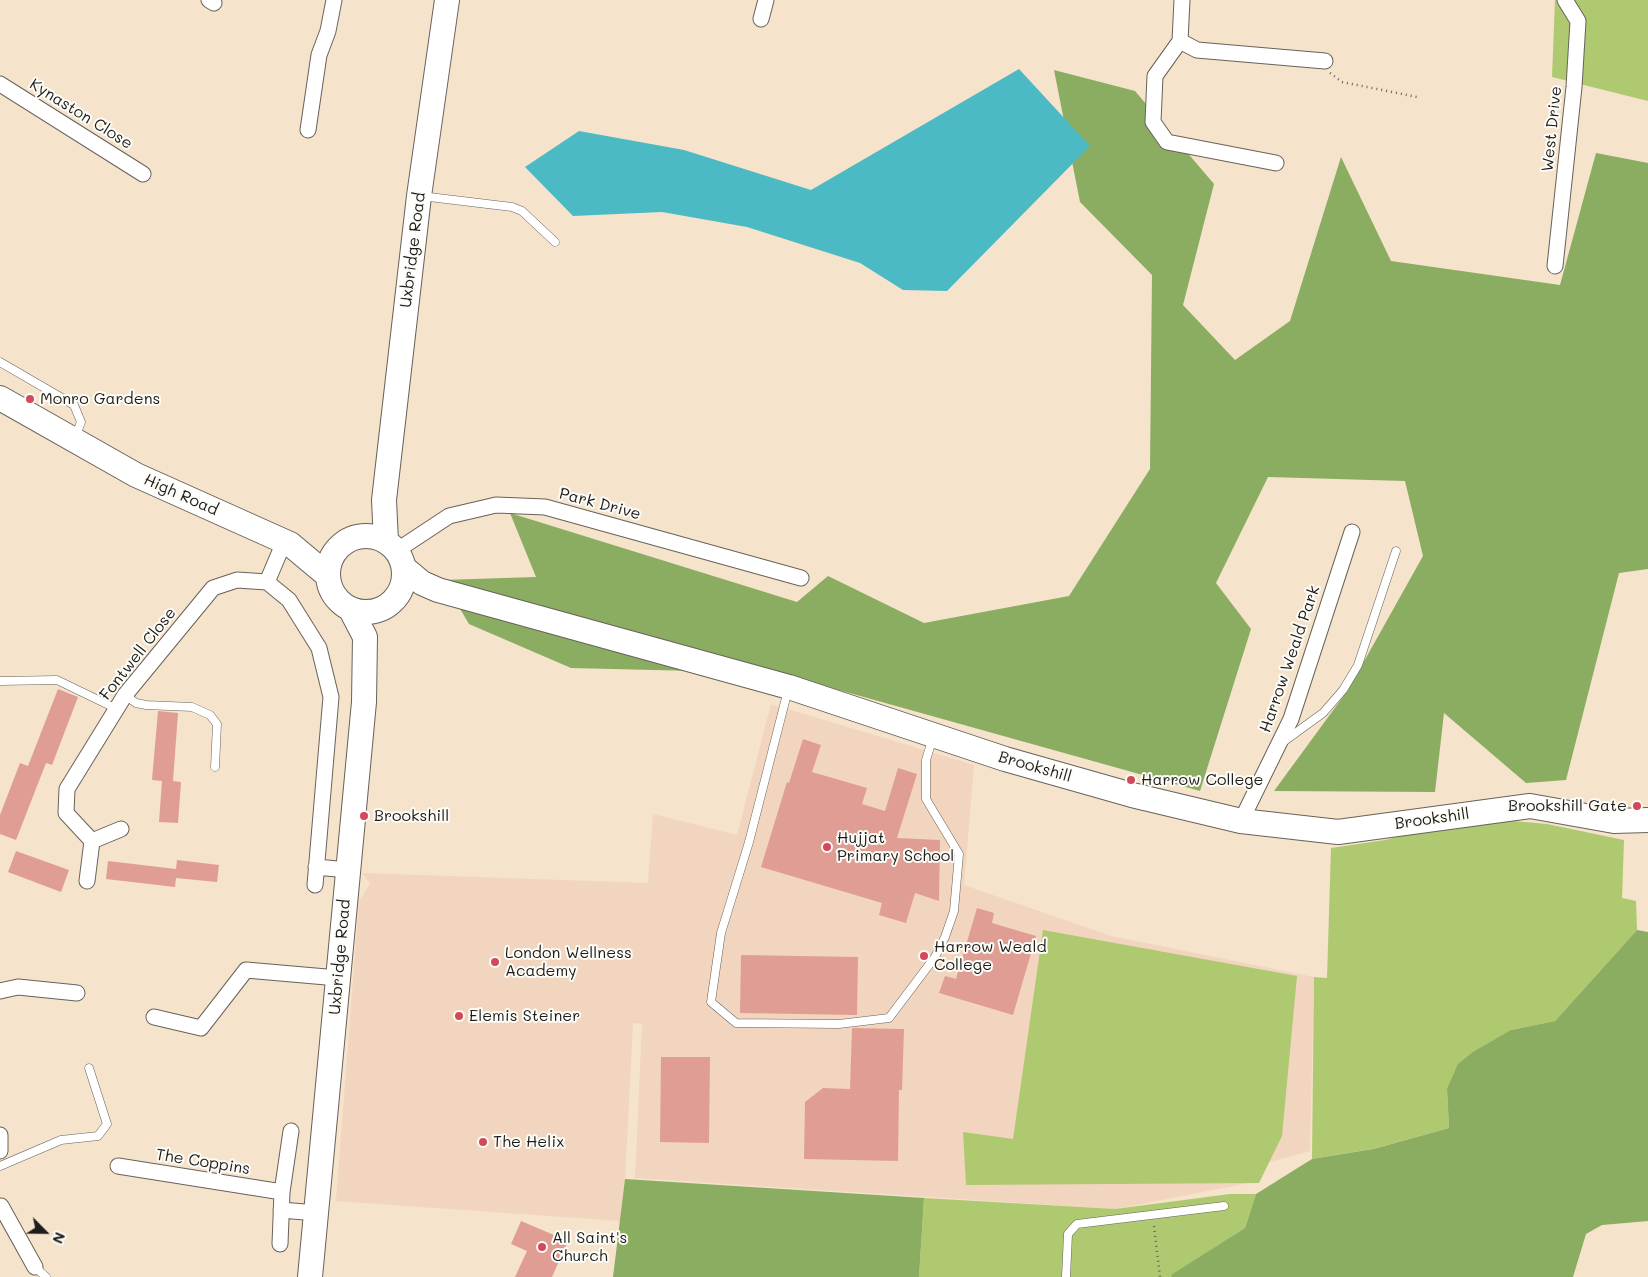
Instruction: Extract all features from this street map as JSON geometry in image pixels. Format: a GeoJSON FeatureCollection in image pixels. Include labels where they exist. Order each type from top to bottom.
{"type":"FeatureCollection","features":[{"type":"Feature","properties":{"kind":"main road","name":"Uxbridge Road"},"geometry":{"type":"LineString","coordinates":[[395,554],[384,500],[420,196],[447,0]]}},
{"type":"Feature","properties":{"kind":"main road","name":"High Road"},"geometry":{"type":"LineString","coordinates":[[0,398],[136,475],[287,543],[327,576]]}},
{"type":"Feature","properties":{"kind":"main road","name":"Uxbridge Road"},"geometry":{"type":"LineString","coordinates":[[362,536],[384,500]]}},
{"type":"Feature","properties":{"kind":"main road"},"geometry":{"type":"LineString","coordinates":[[362,536],[374,537],[395,554],[404,581],[399,594],[390,604],[378,611],[362,613],[352,610],[336,600],[329,589],[327,576],[330,562],[338,548],[349,540],[362,536]]}},
{"type":"Feature","properties":{"kind":"main road","name":"High Road"},"geometry":{"type":"LineString","coordinates":[[287,543],[338,548]]}},
{"type":"Feature","properties":{"kind":"main road","name":"Brookshill"},"geometry":{"type":"LineString","coordinates":[[395,554],[422,582],[438,590],[789,687],[1005,759],[1122,793],[1241,821],[1338,832],[1530,806],[1614,820],[1648,820]]}},
{"type":"Feature","properties":{"kind":"main road","name":"Brookshill"},"geometry":{"type":"LineString","coordinates":[[399,594],[419,589],[438,590]]}},
{"type":"Feature","properties":{"kind":"main road","name":"Uxbridge Road"},"geometry":{"type":"LineString","coordinates":[[352,610],[365,637]]}},
{"type":"Feature","properties":{"kind":"main road","name":"Uxbridge Road"},"geometry":{"type":"LineString","coordinates":[[310,1277],[364,702],[365,637],[378,611]]}},
{"type":"Feature","properties":{"kind":"street"},"geometry":{"type":"LineString","coordinates":[[308,130],[320,55],[328,31],[334,0]]}},
{"type":"Feature","properties":{"kind":"street"},"geometry":{"type":"LineString","coordinates":[[761,19],[766,0]]}},
{"type":"Feature","properties":{"kind":"street"},"geometry":{"type":"LineString","coordinates":[[1182,0],[1180,41],[1155,76],[1153,122],[1167,142],[1276,164]]}},
{"type":"Feature","properties":{"kind":"street","name":"West Drive"},"geometry":{"type":"LineString","coordinates":[[1555,266],[1574,87],[1578,21],[1565,0]]}},
{"type":"Feature","properties":{"kind":"street"},"geometry":{"type":"LineString","coordinates":[[1180,41],[1197,50],[1325,61]]}},
{"type":"Feature","properties":{"kind":"street","name":"Kynaston Close"},"geometry":{"type":"LineString","coordinates":[[0,84],[143,174]]}},
{"type":"Feature","properties":{"kind":"street","name":"Park Drive"},"geometry":{"type":"LineString","coordinates":[[395,554],[449,516],[496,505],[545,507],[801,578]]}},
{"type":"Feature","properties":{"kind":"street","name":"Harrow Weald Park"},"geometry":{"type":"LineString","coordinates":[[1241,821],[1291,720],[1352,532]]}},
{"type":"Feature","properties":{"kind":"street"},"geometry":{"type":"LineString","coordinates":[[287,543],[267,582],[289,600],[319,648],[331,697],[315,884]]}},
{"type":"Feature","properties":{"kind":"street","name":"Fontwell Close"},"geometry":{"type":"LineString","coordinates":[[92,841],[66,813],[67,789],[125,695],[213,588],[237,580],[267,582]]}},
{"type":"Feature","properties":{"kind":"street"},"geometry":{"type":"LineString","coordinates":[[87,881],[92,841],[121,829]]}},
{"type":"Feature","properties":{"kind":"street"},"geometry":{"type":"LineString","coordinates":[[316,867],[348,870]]}},
{"type":"Feature","properties":{"kind":"street"},"geometry":{"type":"LineString","coordinates":[[154,1017],[200,1028],[246,970],[338,978]]}},
{"type":"Feature","properties":{"kind":"street"},"geometry":{"type":"LineString","coordinates":[[0,991],[18,987],[77,992]]}},
{"type":"Feature","properties":{"kind":"street"},"geometry":{"type":"LineString","coordinates":[[280,1244],[282,1192],[291,1130]]}},
{"type":"Feature","properties":{"kind":"street"},"geometry":{"type":"LineString","coordinates":[[0,1135],[0,1151]]}},
{"type":"Feature","properties":{"kind":"street","name":"The Coppins"},"geometry":{"type":"LineString","coordinates":[[118,1166],[282,1192]]}},
{"type":"Feature","properties":{"kind":"street"},"geometry":{"type":"LineString","coordinates":[[0,1196],[0,1206],[35,1267]]}},
{"type":"Feature","properties":{"kind":"street"},"geometry":{"type":"LineString","coordinates":[[281,1210],[317,1213]]}},
{"type":"Feature","properties":{"kind":"lane"},"geometry":{"type":"LineString","coordinates":[[420,196],[512,207],[522,211],[555,242]]}},
{"type":"Feature","properties":{"kind":"lane"},"geometry":{"type":"LineString","coordinates":[[0,362],[74,405],[81,422],[75,440]]}},
{"type":"Feature","properties":{"kind":"lane"},"geometry":{"type":"LineString","coordinates":[[1278,746],[1323,713],[1343,690],[1358,665],[1396,551]]}},
{"type":"Feature","properties":{"kind":"lane"},"geometry":{"type":"LineString","coordinates":[[0,681],[56,680],[117,709]]}},
{"type":"Feature","properties":{"kind":"lane"},"geometry":{"type":"LineString","coordinates":[[789,687],[749,842],[721,933],[711,1002],[736,1023],[839,1024],[889,1018],[935,957],[945,938],[954,911],[959,854],[926,799],[926,760],[934,735]]}},
{"type":"Feature","properties":{"kind":"lane"},"geometry":{"type":"LineString","coordinates":[[125,695],[136,702],[146,705],[192,707],[210,714],[217,724],[215,767]]}},
{"type":"Feature","properties":{"kind":"lane"},"geometry":{"type":"LineString","coordinates":[[0,1166],[61,1140],[98,1136],[107,1124],[89,1068]]}},
{"type":"Feature","properties":{"kind":"lane"},"geometry":{"type":"LineString","coordinates":[[1066,1277],[1068,1234],[1077,1224],[1224,1206]]}},
{"type":"Feature","properties":{"kind":"lane"},"geometry":{"type":"LineString","coordinates":[[35,1267],[46,1277]]}},
{"type":"Feature","properties":{"kind":"path"},"geometry":{"type":"LineString","coordinates":[[1325,61],[1333,77],[1342,82],[1417,97]]}},
{"type":"Feature","properties":{"kind":"path"},"geometry":{"type":"LineString","coordinates":[[1152,1215],[1160,1277]]}},
{"type":"Feature","properties":{"kind":"shaded area","name":"Harrow Weald College"},"geometry":{"type":"Polygon","coordinates":[[[771,704],[974,765],[964,885],[1111,936],[1314,977],[1310,1151],[1266,1163],[1254,1182],[1115,1209],[635,1178],[642,1024],[633,1023],[625,1179],[620,1221],[336,1201],[359,902],[370,883],[362,873],[648,883],[653,814],[737,835],[771,704]]]}},
{"type":"Feature","properties":{"kind":"green space"},"geometry":{"type":"Polygon","coordinates":[[[1555,0],[1648,0],[1648,101],[1552,77],[1555,0]]]}},
{"type":"Feature","properties":{"kind":"green space"},"geometry":{"type":"Polygon","coordinates":[[[1054,70],[1135,91],[1214,184],[1183,305],[1235,360],[1290,321],[1341,157],[1391,261],[1560,285],[1596,153],[1648,163],[1648,569],[1619,573],[1566,780],[1526,783],[1444,713],[1435,792],[1274,791],[1348,690],[1423,556],[1405,481],[1268,477],[1216,583],[1251,629],[1200,791],[778,673],[571,668],[469,624],[443,580],[536,577],[510,513],[797,602],[828,576],[924,623],[1069,596],[1150,469],[1152,275],[1080,202],[1054,70]]]}},
{"type":"Feature","properties":{"kind":"green space"},"geometry":{"type":"Polygon","coordinates":[[[1491,819],[1547,824],[1624,840],[1622,898],[1636,901],[1637,930],[1555,1021],[1511,1030],[1447,1089],[1449,1128],[1372,1149],[1312,1159],[1314,977],[1327,978],[1331,848],[1385,840],[1455,822],[1491,819]]]}},
{"type":"Feature","properties":{"kind":"green space"},"geometry":{"type":"Polygon","coordinates":[[[1043,930],[1297,976],[1282,1136],[1259,1183],[966,1185],[963,1132],[1013,1139],[1043,930]]]}},
{"type":"Feature","properties":{"kind":"green space"},"geometry":{"type":"Polygon","coordinates":[[[1637,930],[1648,932],[1648,1221],[1602,1225],[1586,1234],[1573,1277],[1172,1277],[1171,1275],[1245,1228],[1256,1194],[1312,1159],[1373,1149],[1449,1128],[1447,1089],[1458,1064],[1473,1052],[1511,1030],[1555,1021],[1637,930]]]}},
{"type":"Feature","properties":{"kind":"green space"},"geometry":{"type":"Polygon","coordinates":[[[625,1179],[924,1198],[919,1277],[613,1277],[625,1179]]]}},
{"type":"Feature","properties":{"kind":"green space"},"geometry":{"type":"Polygon","coordinates":[[[1230,1194],[1256,1194],[1245,1228],[1172,1275],[1172,1277],[919,1277],[924,1198],[1115,1209],[1230,1194]]]}},
{"type":"Feature","properties":{"kind":"water"},"geometry":{"type":"Polygon","coordinates":[[[1019,69],[1090,146],[947,291],[903,290],[860,263],[747,227],[662,212],[573,216],[525,167],[579,131],[684,150],[811,190],[1019,69]]]}},
{"type":"Feature","properties":{"kind":"building"},"geometry":{"type":"Polygon","coordinates":[[[58,689],[78,697],[52,765],[46,763],[16,840],[0,834],[0,815],[20,763],[28,766],[58,689]]]}},
{"type":"Feature","properties":{"kind":"building"},"geometry":{"type":"Polygon","coordinates":[[[158,711],[178,713],[173,781],[181,782],[178,823],[159,822],[162,781],[152,780],[158,711]]]}},
{"type":"Feature","properties":{"kind":"building"},"geometry":{"type":"Polygon","coordinates":[[[803,739],[821,745],[812,772],[867,788],[862,804],[885,811],[898,768],[917,774],[897,838],[940,840],[939,901],[915,893],[906,923],[879,915],[882,903],[761,867],[787,782],[789,783],[803,739]]]}},
{"type":"Feature","properties":{"kind":"building"},"geometry":{"type":"Polygon","coordinates":[[[16,851],[69,870],[61,892],[8,872],[16,851]]]}},
{"type":"Feature","properties":{"kind":"building"},"geometry":{"type":"Polygon","coordinates":[[[177,860],[219,865],[217,882],[176,878],[175,887],[106,879],[108,861],[176,869],[177,860]]]}},
{"type":"Feature","properties":{"kind":"building"},"geometry":{"type":"Polygon","coordinates":[[[977,908],[994,913],[992,923],[1036,936],[1013,1015],[939,993],[945,976],[956,979],[977,908]]]}},
{"type":"Feature","properties":{"kind":"building"},"geometry":{"type":"Polygon","coordinates":[[[741,955],[858,957],[857,1015],[740,1013],[741,955]]]}},
{"type":"Feature","properties":{"kind":"building"},"geometry":{"type":"Polygon","coordinates":[[[852,1028],[904,1029],[902,1090],[899,1090],[898,1161],[804,1159],[805,1102],[823,1088],[850,1089],[852,1028]]]}},
{"type":"Feature","properties":{"kind":"building"},"geometry":{"type":"Polygon","coordinates":[[[661,1057],[710,1057],[709,1143],[660,1142],[661,1057]]]}},
{"type":"Feature","properties":{"kind":"building","name":"All Saint's Church"},"geometry":{"type":"Polygon","coordinates":[[[521,1221],[568,1241],[552,1277],[515,1277],[527,1251],[511,1244],[521,1221]]]}},
{"type":"Feature","properties":{"kind":"place","name":"Monro Gardens"},"geometry":{"type":"Point","coordinates":[30,399]}},
{"type":"Feature","properties":{"kind":"place","name":"Harrow College"},"geometry":{"type":"Point","coordinates":[1131,780]}},
{"type":"Feature","properties":{"kind":"place","name":"Brookshill Gate"},"geometry":{"type":"Point","coordinates":[1637,806]}},
{"type":"Feature","properties":{"kind":"place","name":"Brookshill"},"geometry":{"type":"Point","coordinates":[364,816]}},
{"type":"Feature","properties":{"kind":"place","name":"Hujjat Primary School"},"geometry":{"type":"Point","coordinates":[827,847]}},
{"type":"Feature","properties":{"kind":"place","name":"Harrow Weald College"},"geometry":{"type":"Point","coordinates":[924,956]}},
{"type":"Feature","properties":{"kind":"place","name":"London Wellness Academy"},"geometry":{"type":"Point","coordinates":[495,962]}},
{"type":"Feature","properties":{"kind":"place","name":"Elemis Steiner"},"geometry":{"type":"Point","coordinates":[459,1016]}},
{"type":"Feature","properties":{"kind":"place","name":"The Helix"},"geometry":{"type":"Point","coordinates":[483,1142]}},
{"type":"Feature","properties":{"kind":"place","name":"All Saint's Church"},"geometry":{"type":"Point","coordinates":[542,1247]}}]}
